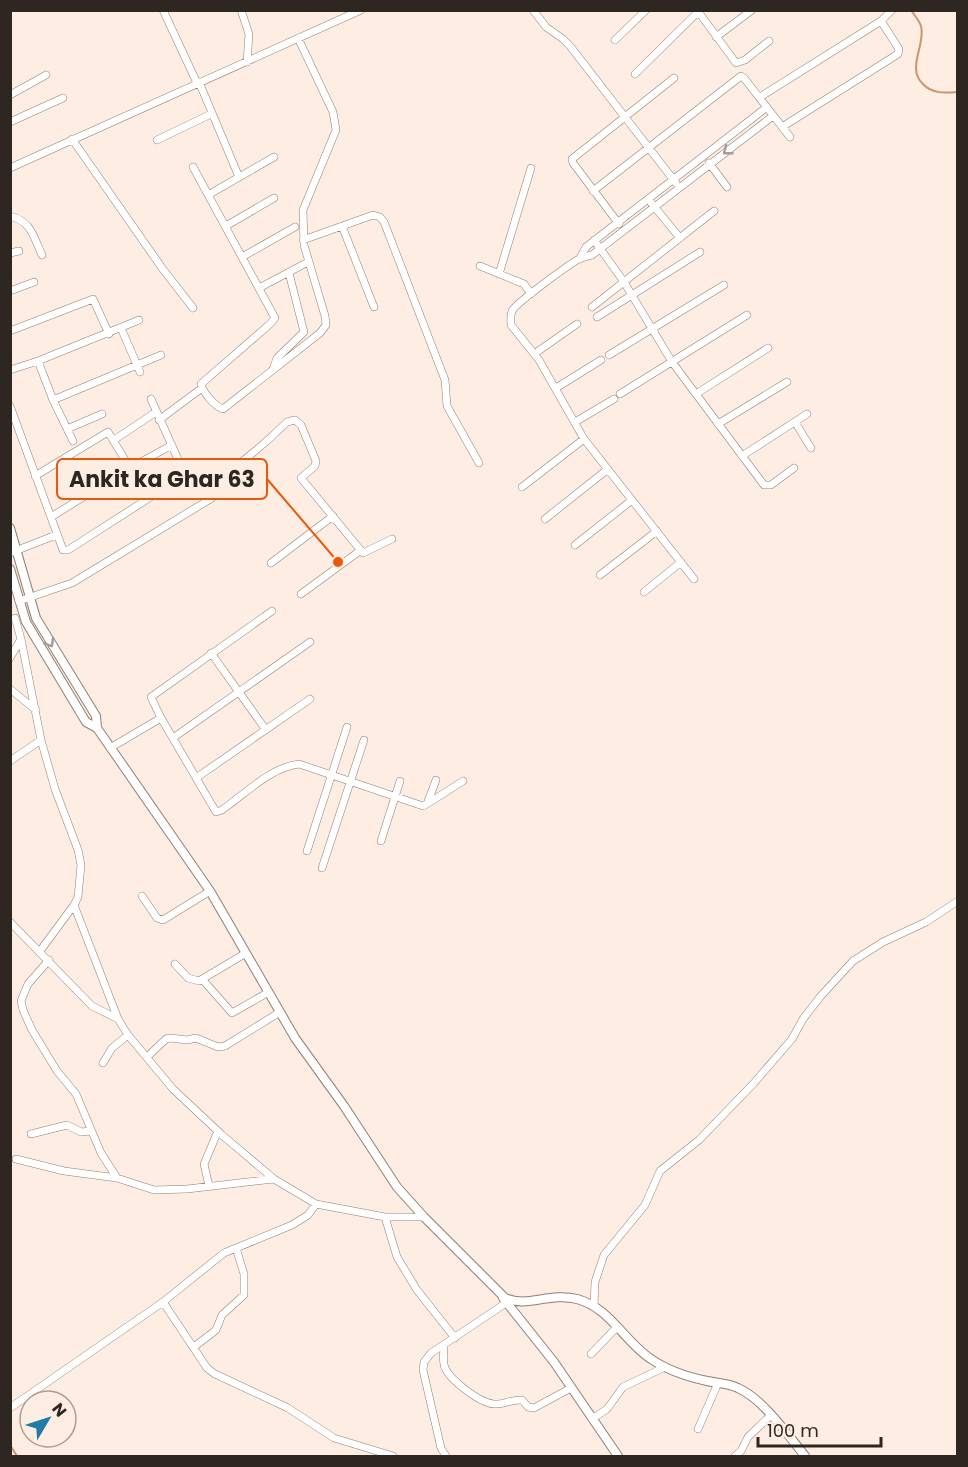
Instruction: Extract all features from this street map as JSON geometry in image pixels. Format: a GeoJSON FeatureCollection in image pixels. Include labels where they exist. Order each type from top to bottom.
{"type":"FeatureCollection","features":[{"type":"Feature","properties":{"kind":"street"},"geometry":{"type":"LineString","coordinates":[[163,10],[239,177]]}},
{"type":"Feature","properties":{"kind":"street"},"geometry":{"type":"LineString","coordinates":[[241,10],[249,34],[247,62]]}},
{"type":"Feature","properties":{"kind":"street"},"geometry":{"type":"LineString","coordinates":[[10,168],[361,10]]}},
{"type":"Feature","properties":{"kind":"street"},"geometry":{"type":"LineString","coordinates":[[533,10],[546,27],[570,46],[680,188]]}},
{"type":"Feature","properties":{"kind":"street"},"geometry":{"type":"LineString","coordinates":[[615,40],[646,10]]}},
{"type":"Feature","properties":{"kind":"street"},"geometry":{"type":"LineString","coordinates":[[716,37],[753,10]]}},
{"type":"Feature","properties":{"kind":"street"},"geometry":{"type":"LineString","coordinates":[[760,97],[881,21],[892,10]]}},
{"type":"Feature","properties":{"kind":"street"},"geometry":{"type":"LineString","coordinates":[[635,74],[697,11],[736,63],[745,60],[769,41]]}},
{"type":"Feature","properties":{"kind":"street"},"geometry":{"type":"LineString","coordinates":[[782,127],[898,54],[898,49],[881,21]]}},
{"type":"Feature","properties":{"kind":"street"},"geometry":{"type":"LineString","coordinates":[[193,167],[274,315],[274,321],[202,382],[202,388],[222,409],[320,333],[326,325],[303,240],[304,205],[336,130],[336,124],[333,112],[298,38]]}},
{"type":"Feature","properties":{"kind":"street"},"geometry":{"type":"LineString","coordinates":[[10,95],[46,75]]}},
{"type":"Feature","properties":{"kind":"street"},"geometry":{"type":"LineString","coordinates":[[594,191],[741,75],[790,137]]}},
{"type":"Feature","properties":{"kind":"street"},"geometry":{"type":"LineString","coordinates":[[624,231],[573,164],[572,159],[674,78]]}},
{"type":"Feature","properties":{"kind":"street"},"geometry":{"type":"LineString","coordinates":[[10,122],[63,98]]}},
{"type":"Feature","properties":{"kind":"street"},"geometry":{"type":"LineString","coordinates":[[580,258],[586,247],[594,240],[767,107]]}},
{"type":"Feature","properties":{"kind":"street"},"geometry":{"type":"LineString","coordinates":[[157,140],[211,114]]}},
{"type":"Feature","properties":{"kind":"street"},"geometry":{"type":"LineString","coordinates":[[694,579],[584,439],[556,388],[534,354],[511,325],[510,318],[516,305],[580,258],[592,255],[601,249],[774,116]]}},
{"type":"Feature","properties":{"kind":"street"},"geometry":{"type":"LineString","coordinates":[[72,139],[162,268],[194,308]]}},
{"type":"Feature","properties":{"kind":"street"},"geometry":{"type":"LineString","coordinates":[[703,156],[727,187]]}},
{"type":"Feature","properties":{"kind":"street"},"geometry":{"type":"LineString","coordinates":[[208,195],[274,157]]}},
{"type":"Feature","properties":{"kind":"street"},"geometry":{"type":"LineString","coordinates":[[499,274],[531,168]]}},
{"type":"Feature","properties":{"kind":"street"},"geometry":{"type":"LineString","coordinates":[[225,226],[274,198]]}},
{"type":"Feature","properties":{"kind":"street"},"geometry":{"type":"LineString","coordinates":[[648,199],[680,238]]}},
{"type":"Feature","properties":{"kind":"street"},"geometry":{"type":"LineString","coordinates":[[592,307],[714,211]]}},
{"type":"Feature","properties":{"kind":"street"},"geometry":{"type":"LineString","coordinates":[[303,240],[376,215],[384,222],[445,380],[447,406],[479,463]]}},
{"type":"Feature","properties":{"kind":"street"},"geometry":{"type":"LineString","coordinates":[[10,216],[23,219],[42,255]]}},
{"type":"Feature","properties":{"kind":"street"},"geometry":{"type":"LineString","coordinates":[[342,226],[374,307]]}},
{"type":"Feature","properties":{"kind":"street"},"geometry":{"type":"LineString","coordinates":[[242,256],[295,227]]}},
{"type":"Feature","properties":{"kind":"street"},"geometry":{"type":"LineString","coordinates":[[594,240],[624,282],[630,296],[672,362],[764,485],[771,485],[794,468]]}},
{"type":"Feature","properties":{"kind":"street"},"geometry":{"type":"LineString","coordinates":[[10,253],[20,251]]}},
{"type":"Feature","properties":{"kind":"street"},"geometry":{"type":"LineString","coordinates":[[597,317],[700,252]]}},
{"type":"Feature","properties":{"kind":"street"},"geometry":{"type":"LineString","coordinates":[[260,288],[308,262]]}},
{"type":"Feature","properties":{"kind":"street"},"geometry":{"type":"LineString","coordinates":[[480,266],[524,285],[531,294]]}},
{"type":"Feature","properties":{"kind":"street"},"geometry":{"type":"LineString","coordinates":[[272,370],[278,358],[304,332],[289,273]]}},
{"type":"Feature","properties":{"kind":"street"},"geometry":{"type":"LineString","coordinates":[[10,291],[34,282]]}},
{"type":"Feature","properties":{"kind":"street"},"geometry":{"type":"LineString","coordinates":[[609,355],[724,285]]}},
{"type":"Feature","properties":{"kind":"street"},"geometry":{"type":"LineString","coordinates":[[10,331],[93,299],[109,334]]}},
{"type":"Feature","properties":{"kind":"street"},"geometry":{"type":"LineString","coordinates":[[575,422],[747,315]]}},
{"type":"Feature","properties":{"kind":"street"},"geometry":{"type":"LineString","coordinates":[[10,370],[109,334],[140,320]]}},
{"type":"Feature","properties":{"kind":"street"},"geometry":{"type":"LineString","coordinates":[[534,354],[577,324]]}},
{"type":"Feature","properties":{"kind":"street"},"geometry":{"type":"LineString","coordinates":[[121,328],[138,369]]}},
{"type":"Feature","properties":{"kind":"street"},"geometry":{"type":"LineString","coordinates":[[696,394],[768,348]]}},
{"type":"Feature","properties":{"kind":"street"},"geometry":{"type":"LineString","coordinates":[[54,400],[138,369],[161,355]]}},
{"type":"Feature","properties":{"kind":"street"},"geometry":{"type":"LineString","coordinates":[[556,388],[601,360]]}},
{"type":"Feature","properties":{"kind":"street"},"geometry":{"type":"LineString","coordinates":[[38,361],[73,441]]}},
{"type":"Feature","properties":{"kind":"street"},"geometry":{"type":"LineString","coordinates":[[718,424],[787,382]]}},
{"type":"Feature","properties":{"kind":"street"},"geometry":{"type":"LineString","coordinates":[[114,440],[202,388]]}},
{"type":"Feature","properties":{"kind":"street"},"geometry":{"type":"LineString","coordinates":[[151,399],[185,475],[196,488],[203,487],[224,474],[287,422],[295,420],[301,425],[316,461],[315,466],[302,478],[363,553],[392,538]]}},
{"type":"Feature","properties":{"kind":"street"},"geometry":{"type":"LineString","coordinates":[[10,406],[62,548],[68,550],[185,475]]}},
{"type":"Feature","properties":{"kind":"street"},"geometry":{"type":"LineString","coordinates":[[67,429],[102,414]]}},
{"type":"Feature","properties":{"kind":"street"},"geometry":{"type":"LineString","coordinates":[[742,456],[807,414]]}},
{"type":"Feature","properties":{"kind":"street"},"geometry":{"type":"LineString","coordinates":[[795,422],[811,448]]}},
{"type":"Feature","properties":{"kind":"street"},"geometry":{"type":"LineString","coordinates":[[35,477],[108,432],[130,468]]}},
{"type":"Feature","properties":{"kind":"street"},"geometry":{"type":"LineString","coordinates":[[522,487],[584,439]]}},
{"type":"Feature","properties":{"kind":"street"},"geometry":{"type":"LineString","coordinates":[[51,517],[172,445]]}},
{"type":"Feature","properties":{"kind":"street"},"geometry":{"type":"LineString","coordinates":[[545,519],[608,469]]}},
{"type":"Feature","properties":{"kind":"street"},"geometry":{"type":"LineString","coordinates":[[20,601],[72,583],[212,498]]}},
{"type":"Feature","properties":{"kind":"street"},"geometry":{"type":"LineString","coordinates":[[575,545],[632,500]]}},
{"type":"Feature","properties":{"kind":"street"},"geometry":{"type":"LineString","coordinates":[[271,563],[333,516]]}},
{"type":"Feature","properties":{"kind":"street"},"geometry":{"type":"LineString","coordinates":[[600,575],[657,531]]}},
{"type":"Feature","properties":{"kind":"street"},"geometry":{"type":"LineString","coordinates":[[11,533],[14,551],[34,612],[55,651],[96,716],[97,728],[210,891],[295,1038],[344,1106],[397,1187],[505,1298],[522,1302],[556,1296],[579,1299],[594,1306],[640,1351],[665,1367],[681,1374],[729,1384],[745,1392],[771,1415],[805,1456]]}},
{"type":"Feature","properties":{"kind":"street"},"geometry":{"type":"LineString","coordinates":[[14,551],[56,535]]}},
{"type":"Feature","properties":{"kind":"street"},"geometry":{"type":"LineString","coordinates":[[301,594],[361,550]]}},
{"type":"Feature","properties":{"kind":"street"},"geometry":{"type":"LineString","coordinates":[[644,592],[681,562]]}},
{"type":"Feature","properties":{"kind":"street"},"geometry":{"type":"LineString","coordinates":[[10,569],[24,615],[86,722],[97,728]]}},
{"type":"Feature","properties":{"kind":"street"},"geometry":{"type":"LineString","coordinates":[[272,611],[153,694],[152,700],[161,718],[213,808],[218,812],[276,771],[299,764],[418,805],[427,804],[463,781]]}},
{"type":"Feature","properties":{"kind":"street"},"geometry":{"type":"LineString","coordinates":[[34,612],[13,618],[21,639],[41,740],[78,850],[81,873],[78,897],[74,905],[40,951]]}},
{"type":"Feature","properties":{"kind":"street"},"geometry":{"type":"LineString","coordinates":[[10,658],[21,639]]}},
{"type":"Feature","properties":{"kind":"street"},"geometry":{"type":"LineString","coordinates":[[173,738],[310,642]]}},
{"type":"Feature","properties":{"kind":"street"},"geometry":{"type":"LineString","coordinates":[[211,653],[266,730]]}},
{"type":"Feature","properties":{"kind":"street"},"geometry":{"type":"LineString","coordinates":[[10,689],[36,710]]}},
{"type":"Feature","properties":{"kind":"street"},"geometry":{"type":"LineString","coordinates":[[196,778],[310,699]]}},
{"type":"Feature","properties":{"kind":"street"},"geometry":{"type":"LineString","coordinates":[[110,748],[161,718]]}},
{"type":"Feature","properties":{"kind":"street"},"geometry":{"type":"LineString","coordinates":[[307,851],[347,727]]}},
{"type":"Feature","properties":{"kind":"street"},"geometry":{"type":"LineString","coordinates":[[10,761],[41,740]]}},
{"type":"Feature","properties":{"kind":"street"},"geometry":{"type":"LineString","coordinates":[[322,868],[364,740]]}},
{"type":"Feature","properties":{"kind":"street"},"geometry":{"type":"LineString","coordinates":[[427,804],[436,780]]}},
{"type":"Feature","properties":{"kind":"street"},"geometry":{"type":"LineString","coordinates":[[381,841],[400,781]]}},
{"type":"Feature","properties":{"kind":"street"},"geometry":{"type":"LineString","coordinates":[[142,896],[157,918],[163,921],[210,891]]}},
{"type":"Feature","properties":{"kind":"street"},"geometry":{"type":"LineString","coordinates":[[594,1306],[595,1282],[604,1256],[645,1205],[660,1171],[699,1140],[754,1083],[792,1039],[803,1019],[820,997],[854,961],[876,945],[926,922],[957,902]]}},
{"type":"Feature","properties":{"kind":"street"},"geometry":{"type":"LineString","coordinates":[[74,905],[118,1019],[128,1035],[173,1089],[218,1131],[274,1179],[316,1204],[385,1217],[424,1217]]}},
{"type":"Feature","properties":{"kind":"street"},"geometry":{"type":"LineString","coordinates":[[10,922],[92,1006],[118,1019]]}},
{"type":"Feature","properties":{"kind":"street"},"geometry":{"type":"LineString","coordinates":[[176,964],[188,978],[196,981],[246,953]]}},
{"type":"Feature","properties":{"kind":"street"},"geometry":{"type":"LineString","coordinates":[[49,960],[28,984],[21,1001],[22,1010],[57,1071],[76,1094],[103,1157],[117,1178]]}},
{"type":"Feature","properties":{"kind":"street"},"geometry":{"type":"LineString","coordinates":[[202,979],[232,1013],[267,993]]}},
{"type":"Feature","properties":{"kind":"street"},"geometry":{"type":"LineString","coordinates":[[147,1057],[170,1038],[187,1040],[196,1038],[218,1047],[225,1046],[280,1012]]}},
{"type":"Feature","properties":{"kind":"street"},"geometry":{"type":"LineString","coordinates":[[104,1063],[112,1048],[128,1035]]}},
{"type":"Feature","properties":{"kind":"street"},"geometry":{"type":"LineString","coordinates":[[32,1134],[67,1125],[81,1132],[91,1131]]}},
{"type":"Feature","properties":{"kind":"street"},"geometry":{"type":"LineString","coordinates":[[209,1186],[204,1164],[218,1131]]}},
{"type":"Feature","properties":{"kind":"street"},"geometry":{"type":"LineString","coordinates":[[16,1159],[64,1171],[117,1178],[154,1190],[187,1189],[274,1179]]}},
{"type":"Feature","properties":{"kind":"street"},"geometry":{"type":"LineString","coordinates":[[10,1408],[163,1302],[224,1253],[292,1225],[308,1215],[316,1204]]}},
{"type":"Feature","properties":{"kind":"street"},"geometry":{"type":"LineString","coordinates":[[385,1217],[397,1257],[417,1290],[454,1338]]}},
{"type":"Feature","properties":{"kind":"street"},"geometry":{"type":"LineString","coordinates":[[194,1347],[216,1330],[222,1314],[244,1295],[244,1274],[236,1248]]}},
{"type":"Feature","properties":{"kind":"street"},"geometry":{"type":"LineString","coordinates":[[497,1291],[554,1362],[618,1456]]}},
{"type":"Feature","properties":{"kind":"street"},"geometry":{"type":"LineString","coordinates":[[163,1302],[207,1368],[215,1374],[288,1408],[334,1438],[393,1456]]}},
{"type":"Feature","properties":{"kind":"street"},"geometry":{"type":"LineString","coordinates":[[446,1456],[441,1448],[423,1370],[427,1358],[506,1303]]}},
{"type":"Feature","properties":{"kind":"street"},"geometry":{"type":"LineString","coordinates":[[591,1354],[617,1327]]}},
{"type":"Feature","properties":{"kind":"street"},"geometry":{"type":"LineString","coordinates":[[444,1345],[445,1368],[451,1377],[475,1397],[485,1402],[501,1404],[518,1399],[528,1407],[534,1408],[572,1388]]}},
{"type":"Feature","properties":{"kind":"street"},"geometry":{"type":"LineString","coordinates":[[592,1419],[607,1409],[623,1387],[665,1367]]}},
{"type":"Feature","properties":{"kind":"street"},"geometry":{"type":"LineString","coordinates":[[698,1429],[718,1383]]}},
{"type":"Feature","properties":{"kind":"street"},"geometry":{"type":"LineString","coordinates":[[735,1456],[741,1451],[748,1437],[771,1415]]}},
{"type":"Feature","properties":{"kind":"waterway"},"geometry":{"type":"LineString","coordinates":[[911,10],[921,26],[922,33],[916,64],[918,78],[935,91],[958,92]]}},
{"type":"Feature","properties":{"kind":"waterway"},"geometry":{"type":"LineString","coordinates":[[10,1445],[17,1456]]}},
{"type":"Feature","properties":{"kind":"place","name":"Ankit ka Ghar 63"},"geometry":{"type":"Point","coordinates":[338,562]}}]}
